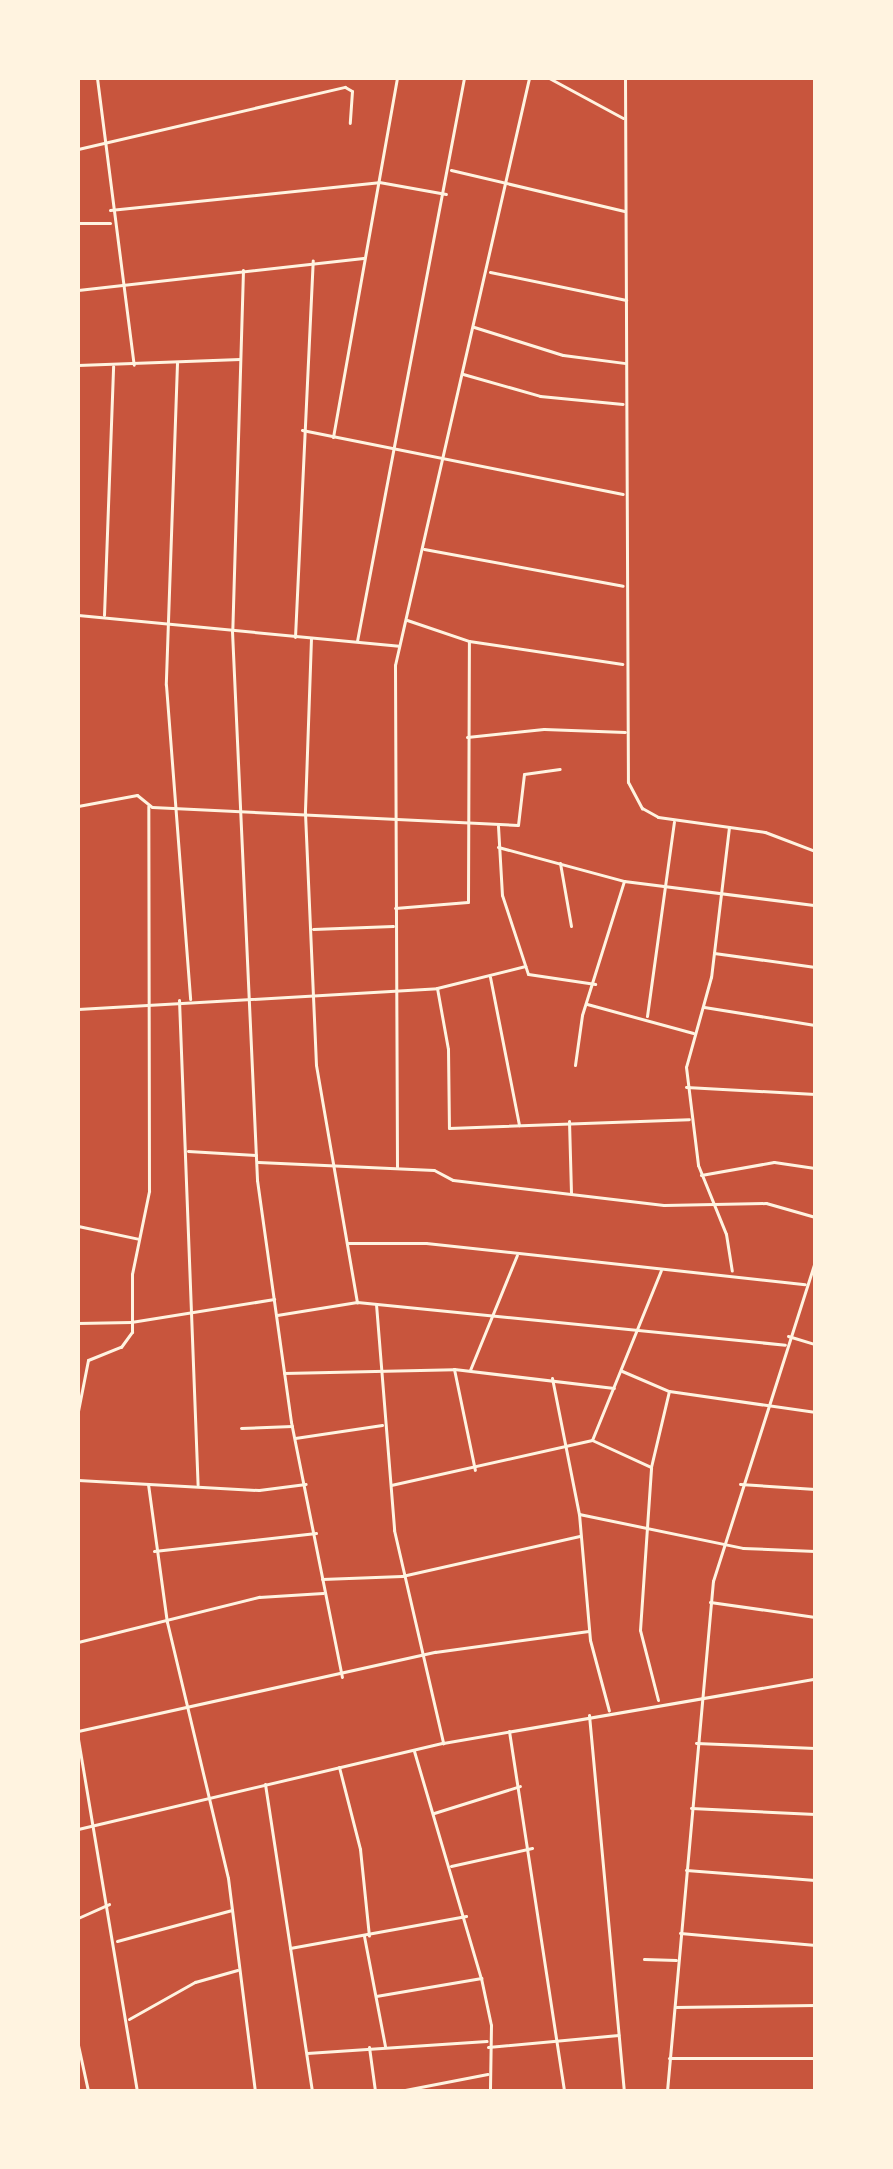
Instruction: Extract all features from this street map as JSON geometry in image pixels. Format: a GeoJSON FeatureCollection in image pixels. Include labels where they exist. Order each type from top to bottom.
{"type":"FeatureCollection","features":[{"type":"Feature","properties":{"kind":"street"},"geometry":{"type":"LineString","coordinates":[[97,78],[111,223],[134,365]]}},
{"type":"Feature","properties":{"kind":"street"},"geometry":{"type":"LineString","coordinates":[[333,437],[397,78]]}},
{"type":"Feature","properties":{"kind":"street"},"geometry":{"type":"LineString","coordinates":[[357,641],[388,450],[451,170],[464,78]]}},
{"type":"Feature","properties":{"kind":"street"},"geometry":{"type":"LineString","coordinates":[[397,1167],[394,817],[399,646],[445,461],[461,374],[490,272],[529,78]]}},
{"type":"Feature","properties":{"kind":"street"},"geometry":{"type":"LineString","coordinates":[[549,78],[624,118]]}},
{"type":"Feature","properties":{"kind":"street"},"geometry":{"type":"LineString","coordinates":[[625,78],[622,664],[625,732],[636,800],[674,822],[778,834],[815,851]]}},
{"type":"Feature","properties":{"kind":"street"},"geometry":{"type":"LineString","coordinates":[[78,149],[103,147],[345,87],[351,90],[350,123]]}},
{"type":"Feature","properties":{"kind":"street"},"geometry":{"type":"LineString","coordinates":[[451,170],[624,211]]}},
{"type":"Feature","properties":{"kind":"street"},"geometry":{"type":"LineString","coordinates":[[110,210],[379,182],[446,194]]}},
{"type":"Feature","properties":{"kind":"street"},"geometry":{"type":"LineString","coordinates":[[78,223],[111,223]]}},
{"type":"Feature","properties":{"kind":"street"},"geometry":{"type":"LineString","coordinates":[[78,290],[121,289],[313,260],[363,258]]}},
{"type":"Feature","properties":{"kind":"street"},"geometry":{"type":"LineString","coordinates":[[295,637],[302,430],[313,260]]}},
{"type":"Feature","properties":{"kind":"street"},"geometry":{"type":"LineString","coordinates":[[243,270],[232,631],[237,806],[256,1162],[292,1426],[316,1533],[324,1593],[342,1677]]}},
{"type":"Feature","properties":{"kind":"street"},"geometry":{"type":"LineString","coordinates":[[490,272],[626,300]]}},
{"type":"Feature","properties":{"kind":"street"},"geometry":{"type":"LineString","coordinates":[[474,327],[563,355],[625,363]]}},
{"type":"Feature","properties":{"kind":"street"},"geometry":{"type":"LineString","coordinates":[[78,365],[240,359]]}},
{"type":"Feature","properties":{"kind":"street"},"geometry":{"type":"LineString","coordinates":[[177,363],[169,623],[172,805],[190,999]]}},
{"type":"Feature","properties":{"kind":"street"},"geometry":{"type":"LineString","coordinates":[[104,615],[113,366]]}},
{"type":"Feature","properties":{"kind":"street"},"geometry":{"type":"LineString","coordinates":[[461,374],[540,396],[623,404]]}},
{"type":"Feature","properties":{"kind":"street"},"geometry":{"type":"LineString","coordinates":[[302,430],[388,450],[623,494]]}},
{"type":"Feature","properties":{"kind":"street"},"geometry":{"type":"LineString","coordinates":[[424,549],[623,586]]}},
{"type":"Feature","properties":{"kind":"street"},"geometry":{"type":"LineString","coordinates":[[78,615],[104,615],[232,631],[399,646]]}},
{"type":"Feature","properties":{"kind":"street"},"geometry":{"type":"LineString","coordinates":[[406,620],[469,641],[622,664]]}},
{"type":"Feature","properties":{"kind":"street"},"geometry":{"type":"LineString","coordinates":[[311,638],[305,813],[314,991],[332,1162],[357,1302]]}},
{"type":"Feature","properties":{"kind":"street"},"geometry":{"type":"LineString","coordinates":[[395,908],[467,904],[465,824],[469,641]]}},
{"type":"Feature","properties":{"kind":"street"},"geometry":{"type":"LineString","coordinates":[[467,737],[544,729],[625,732]]}},
{"type":"Feature","properties":{"kind":"street"},"geometry":{"type":"LineString","coordinates":[[148,806],[237,806],[498,826],[523,821],[524,774],[560,769]]}},
{"type":"Feature","properties":{"kind":"street"},"geometry":{"type":"LineString","coordinates":[[78,806],[139,795],[148,806],[145,1004],[152,1167],[139,1239],[129,1341],[88,1360],[78,1411]]}},
{"type":"Feature","properties":{"kind":"street"},"geometry":{"type":"LineString","coordinates":[[647,1016],[670,886],[674,822]]}},
{"type":"Feature","properties":{"kind":"street"},"geometry":{"type":"LineString","coordinates":[[498,826],[505,905],[525,966],[533,977],[595,984]]}},
{"type":"Feature","properties":{"kind":"street"},"geometry":{"type":"LineString","coordinates":[[729,827],[714,953],[703,1007],[693,1033],[686,1087],[689,1119],[701,1175],[732,1273]]}},
{"type":"Feature","properties":{"kind":"street"},"geometry":{"type":"LineString","coordinates":[[498,847],[624,881],[815,905]]}},
{"type":"Feature","properties":{"kind":"street"},"geometry":{"type":"LineString","coordinates":[[560,863],[571,926]]}},
{"type":"Feature","properties":{"kind":"street"},"geometry":{"type":"LineString","coordinates":[[575,1065],[587,1004],[624,881]]}},
{"type":"Feature","properties":{"kind":"street"},"geometry":{"type":"LineString","coordinates":[[313,929],[395,926]]}},
{"type":"Feature","properties":{"kind":"street"},"geometry":{"type":"LineString","coordinates":[[78,931],[78,1069]]}},
{"type":"Feature","properties":{"kind":"street"},"geometry":{"type":"LineString","coordinates":[[714,953],[815,967]]}},
{"type":"Feature","properties":{"kind":"street"},"geometry":{"type":"LineString","coordinates":[[79,1009],[248,994],[437,988],[525,966]]}},
{"type":"Feature","properties":{"kind":"street"},"geometry":{"type":"LineString","coordinates":[[490,977],[519,1125]]}},
{"type":"Feature","properties":{"kind":"street"},"geometry":{"type":"LineString","coordinates":[[437,988],[448,1049],[449,1127],[689,1119]]}},
{"type":"Feature","properties":{"kind":"street"},"geometry":{"type":"LineString","coordinates":[[179,1000],[188,1151],[190,1314],[198,1485]]}},
{"type":"Feature","properties":{"kind":"street"},"geometry":{"type":"LineString","coordinates":[[587,1004],[647,1016],[693,1033]]}},
{"type":"Feature","properties":{"kind":"street"},"geometry":{"type":"LineString","coordinates":[[703,1007],[815,1025]]}},
{"type":"Feature","properties":{"kind":"street"},"geometry":{"type":"LineString","coordinates":[[686,1087],[815,1094]]}},
{"type":"Feature","properties":{"kind":"street"},"geometry":{"type":"LineString","coordinates":[[569,1121],[571,1193]]}},
{"type":"Feature","properties":{"kind":"street"},"geometry":{"type":"LineString","coordinates":[[188,1151],[256,1155]]}},
{"type":"Feature","properties":{"kind":"street"},"geometry":{"type":"LineString","coordinates":[[256,1162],[332,1162],[397,1167],[571,1193],[712,1206],[766,1203],[815,1217]]}},
{"type":"Feature","properties":{"kind":"street"},"geometry":{"type":"LineString","coordinates":[[701,1175],[759,1163],[815,1168]]}},
{"type":"Feature","properties":{"kind":"street"},"geometry":{"type":"LineString","coordinates":[[78,1226],[139,1239]]}},
{"type":"Feature","properties":{"kind":"street"},"geometry":{"type":"LineString","coordinates":[[347,1243],[517,1253],[661,1269],[815,1281]]}},
{"type":"Feature","properties":{"kind":"street"},"geometry":{"type":"LineString","coordinates":[[470,1370],[496,1315],[517,1253]]}},
{"type":"Feature","properties":{"kind":"street"},"geometry":{"type":"LineString","coordinates":[[667,2091],[710,1602],[722,1542],[815,1261]]}},
{"type":"Feature","properties":{"kind":"street"},"geometry":{"type":"LineString","coordinates":[[592,1440],[661,1269]]}},
{"type":"Feature","properties":{"kind":"street"},"geometry":{"type":"LineString","coordinates":[[78,1323],[131,1322],[274,1299]]}},
{"type":"Feature","properties":{"kind":"street"},"geometry":{"type":"LineString","coordinates":[[277,1315],[357,1302],[785,1345]]}},
{"type":"Feature","properties":{"kind":"street"},"geometry":{"type":"LineString","coordinates":[[376,1304],[376,1368],[402,1576],[443,1743]]}},
{"type":"Feature","properties":{"kind":"street"},"geometry":{"type":"LineString","coordinates":[[788,1336],[815,1344]]}},
{"type":"Feature","properties":{"kind":"street"},"geometry":{"type":"LineString","coordinates":[[284,1373],[376,1368],[454,1369],[552,1378],[614,1388]]}},
{"type":"Feature","properties":{"kind":"street"},"geometry":{"type":"LineString","coordinates":[[454,1369],[475,1471]]}},
{"type":"Feature","properties":{"kind":"street"},"geometry":{"type":"LineString","coordinates":[[622,1371],[669,1391],[815,1412]]}},
{"type":"Feature","properties":{"kind":"street"},"geometry":{"type":"LineString","coordinates":[[552,1378],[579,1514],[589,1631],[609,1711]]}},
{"type":"Feature","properties":{"kind":"street"},"geometry":{"type":"LineString","coordinates":[[658,1701],[640,1645],[651,1467],[669,1391]]}},
{"type":"Feature","properties":{"kind":"street"},"geometry":{"type":"LineString","coordinates":[[295,1438],[382,1425]]}},
{"type":"Feature","properties":{"kind":"street"},"geometry":{"type":"LineString","coordinates":[[241,1428],[292,1426]]}},
{"type":"Feature","properties":{"kind":"street"},"geometry":{"type":"LineString","coordinates":[[391,1485],[475,1471],[592,1440],[651,1467]]}},
{"type":"Feature","properties":{"kind":"street"},"geometry":{"type":"LineString","coordinates":[[78,1480],[259,1490],[306,1484]]}},
{"type":"Feature","properties":{"kind":"street"},"geometry":{"type":"LineString","coordinates":[[148,1484],[154,1551],[167,1622],[232,1910],[237,1970],[255,2091]]}},
{"type":"Feature","properties":{"kind":"street"},"geometry":{"type":"LineString","coordinates":[[740,1484],[815,1489]]}},
{"type":"Feature","properties":{"kind":"street"},"geometry":{"type":"LineString","coordinates":[[579,1514],[722,1542],[815,1551]]}},
{"type":"Feature","properties":{"kind":"street"},"geometry":{"type":"LineString","coordinates":[[154,1551],[316,1533]]}},
{"type":"Feature","properties":{"kind":"street"},"geometry":{"type":"LineString","coordinates":[[322,1579],[402,1576],[580,1536]]}},
{"type":"Feature","properties":{"kind":"street"},"geometry":{"type":"LineString","coordinates":[[78,1642],[259,1597],[324,1593]]}},
{"type":"Feature","properties":{"kind":"street"},"geometry":{"type":"LineString","coordinates":[[710,1602],[815,1617]]}},
{"type":"Feature","properties":{"kind":"street"},"geometry":{"type":"LineString","coordinates":[[78,1731],[185,1706],[342,1677],[421,1655],[589,1631]]}},
{"type":"Feature","properties":{"kind":"street"},"geometry":{"type":"LineString","coordinates":[[78,1829],[443,1743],[658,1701],[815,1679]]}},
{"type":"Feature","properties":{"kind":"street"},"geometry":{"type":"LineString","coordinates":[[589,1715],[624,2091]]}},
{"type":"Feature","properties":{"kind":"street"},"geometry":{"type":"LineString","coordinates":[[509,1730],[532,1848],[564,2091]]}},
{"type":"Feature","properties":{"kind":"street"},"geometry":{"type":"LineString","coordinates":[[78,1739],[117,1941],[137,2091]]}},
{"type":"Feature","properties":{"kind":"street"},"geometry":{"type":"LineString","coordinates":[[696,1743],[815,1748]]}},
{"type":"Feature","properties":{"kind":"street"},"geometry":{"type":"LineString","coordinates":[[414,1751],[466,1916],[481,1978],[490,2091]]}},
{"type":"Feature","properties":{"kind":"street"},"geometry":{"type":"LineString","coordinates":[[339,1767],[360,1849],[366,1936],[385,2046]]}},
{"type":"Feature","properties":{"kind":"street"},"geometry":{"type":"LineString","coordinates":[[265,1784],[312,2091]]}},
{"type":"Feature","properties":{"kind":"street"},"geometry":{"type":"LineString","coordinates":[[434,1813],[520,1786]]}},
{"type":"Feature","properties":{"kind":"street"},"geometry":{"type":"LineString","coordinates":[[691,1808],[815,1814]]}},
{"type":"Feature","properties":{"kind":"street"},"geometry":{"type":"LineString","coordinates":[[451,1866],[532,1848]]}},
{"type":"Feature","properties":{"kind":"street"},"geometry":{"type":"LineString","coordinates":[[686,1870],[815,1880]]}},
{"type":"Feature","properties":{"kind":"street"},"geometry":{"type":"LineString","coordinates":[[78,1918],[109,1904]]}},
{"type":"Feature","properties":{"kind":"street"},"geometry":{"type":"LineString","coordinates":[[117,1941],[232,1910]]}},
{"type":"Feature","properties":{"kind":"street"},"geometry":{"type":"LineString","coordinates":[[290,1948],[466,1916]]}},
{"type":"Feature","properties":{"kind":"street"},"geometry":{"type":"LineString","coordinates":[[680,1933],[815,1945]]}},
{"type":"Feature","properties":{"kind":"street"},"geometry":{"type":"LineString","coordinates":[[644,1959],[677,1960]]}},
{"type":"Feature","properties":{"kind":"street"},"geometry":{"type":"LineString","coordinates":[[129,2019],[195,1982],[237,1970]]}},
{"type":"Feature","properties":{"kind":"street"},"geometry":{"type":"LineString","coordinates":[[376,1996],[481,1978]]}},
{"type":"Feature","properties":{"kind":"street"},"geometry":{"type":"LineString","coordinates":[[673,2007],[815,2005]]}},
{"type":"Feature","properties":{"kind":"street"},"geometry":{"type":"LineString","coordinates":[[488,2047],[618,2035]]}},
{"type":"Feature","properties":{"kind":"street"},"geometry":{"type":"LineString","coordinates":[[307,2053],[488,2041]]}},
{"type":"Feature","properties":{"kind":"street"},"geometry":{"type":"LineString","coordinates":[[78,2045],[88,2091]]}},
{"type":"Feature","properties":{"kind":"street"},"geometry":{"type":"LineString","coordinates":[[369,2047],[375,2091]]}},
{"type":"Feature","properties":{"kind":"street"},"geometry":{"type":"LineString","coordinates":[[669,2058],[815,2058]]}},
{"type":"Feature","properties":{"kind":"street"},"geometry":{"type":"LineString","coordinates":[[405,2090],[489,2074]]}}]}
